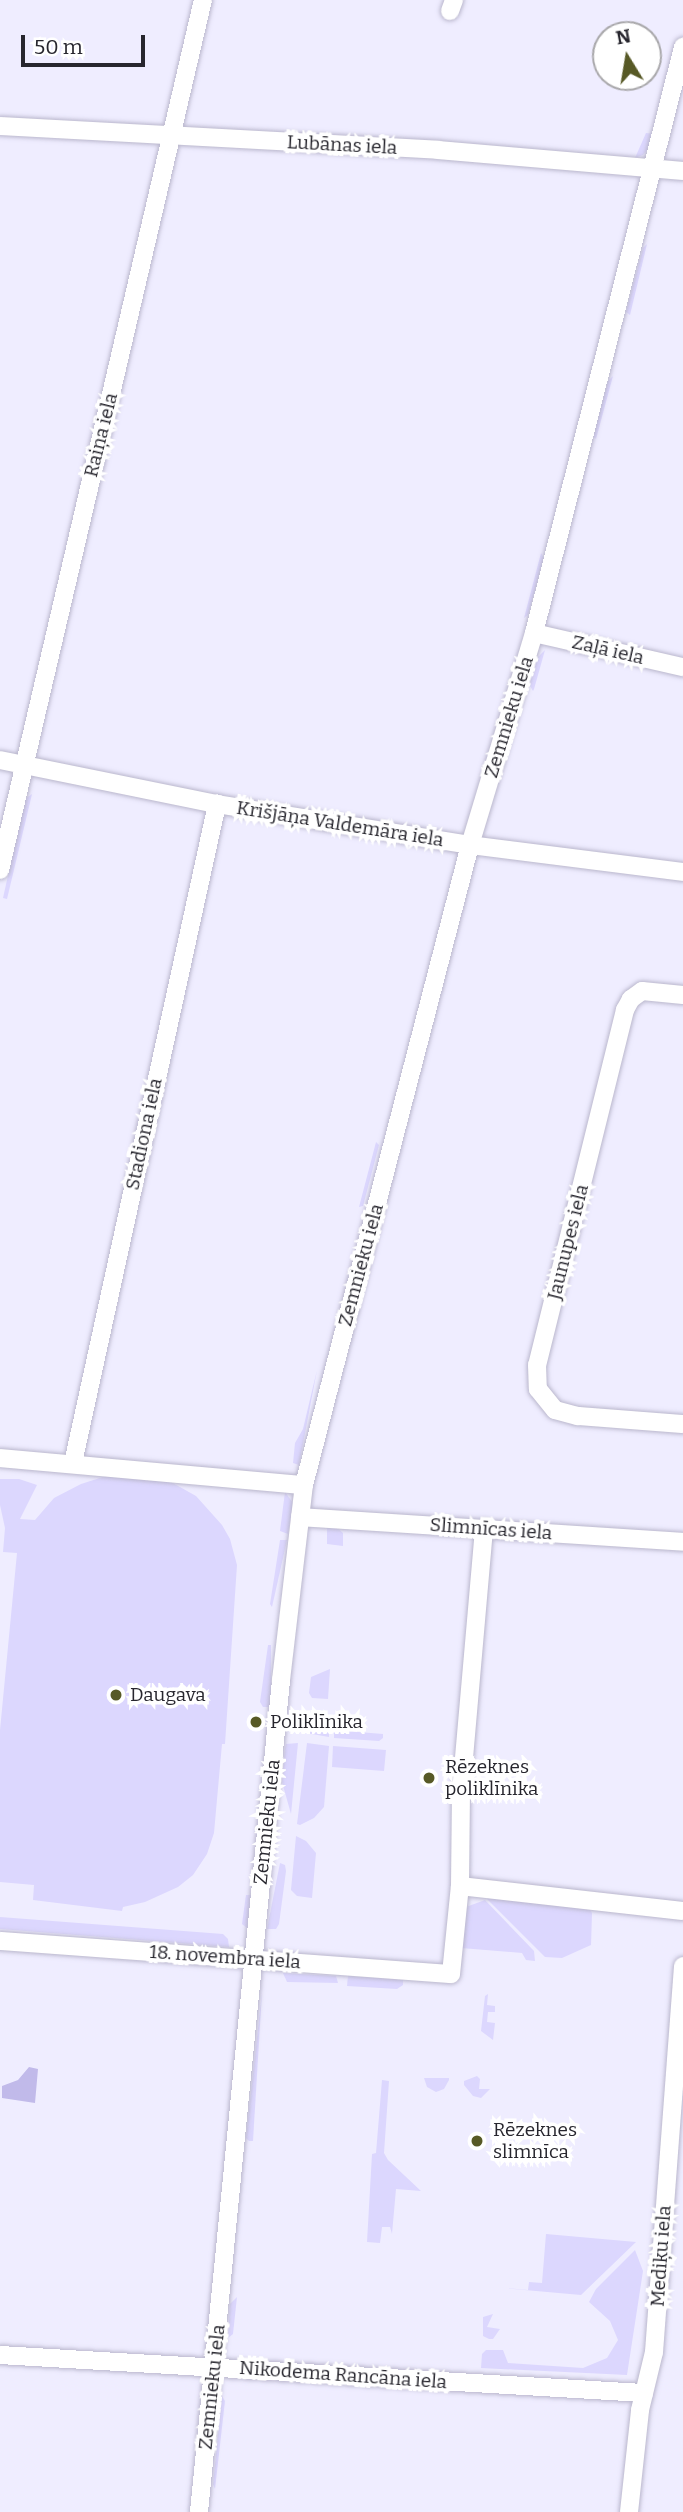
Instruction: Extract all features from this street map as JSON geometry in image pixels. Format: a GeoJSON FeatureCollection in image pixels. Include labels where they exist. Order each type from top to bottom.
{"type":"FeatureCollection","features":[{"type":"Feature","properties":{"kind":"street","name":"Raiņa iela"},"geometry":{"type":"LineString","coordinates":[[0,870],[203,0]]}},
{"type":"Feature","properties":{"kind":"street","name":"Zemnieku iela"},"geometry":{"type":"LineString","coordinates":[[199,2512],[304,1485],[470,845],[534,634],[683,47]]}},
{"type":"Feature","properties":{"kind":"street","name":"Lubānas iela"},"geometry":{"type":"LineString","coordinates":[[0,126],[438,150],[683,171]]}},
{"type":"Feature","properties":{"kind":"street","name":"Zaļā iela"},"geometry":{"type":"LineString","coordinates":[[534,634],[683,667]]}},
{"type":"Feature","properties":{"kind":"street","name":"Krišjāņa Valdemāra iela"},"geometry":{"type":"LineString","coordinates":[[0,760],[217,804],[470,845],[683,872]]}},
{"type":"Feature","properties":{"kind":"street","name":"Stadiona iela"},"geometry":{"type":"LineString","coordinates":[[73,1463],[217,804]]}},
{"type":"Feature","properties":{"kind":"street","name":"Jaunupes iela"},"geometry":{"type":"LineString","coordinates":[[683,995],[642,991],[631,999],[625,1010],[537,1365],[538,1389],[555,1410],[578,1416],[683,1424]]}},
{"type":"Feature","properties":{"kind":"street"},"geometry":{"type":"LineString","coordinates":[[0,1458],[304,1485]]}},
{"type":"Feature","properties":{"kind":"street","name":"Slimnīcas iela"},"geometry":{"type":"LineString","coordinates":[[300,1517],[683,1542]]}},
{"type":"Feature","properties":{"kind":"street"},"geometry":{"type":"LineString","coordinates":[[484,1528],[461,1792],[460,1886],[683,1911]]}},
{"type":"Feature","properties":{"kind":"street","name":"18. novembra iela"},"geometry":{"type":"LineString","coordinates":[[0,1941],[451,1974],[460,1886]]}},
{"type":"Feature","properties":{"kind":"street","name":"Mediķu iela"},"geometry":{"type":"LineString","coordinates":[[629,2512],[644,2393],[654,2353],[683,1966]]}},
{"type":"Feature","properties":{"kind":"street","name":"Nikodema Rancāna iela"},"geometry":{"type":"LineString","coordinates":[[0,2354],[644,2393]]}},
{"type":"Feature","properties":{"kind":"shaded area"},"geometry":{"type":"Polygon","coordinates":[[[646,133],[654,134],[651,146],[643,155],[635,158],[646,133]]]}},
{"type":"Feature","properties":{"kind":"shaded area"},"geometry":{"type":"Polygon","coordinates":[[[647,244],[630,315],[626,312],[643,248],[647,244]]]}},
{"type":"Feature","properties":{"kind":"shaded area"},"geometry":{"type":"Polygon","coordinates":[[[613,376],[596,439],[593,436],[608,381],[613,376]]]}},
{"type":"Feature","properties":{"kind":"shaded area"},"geometry":{"type":"Polygon","coordinates":[[[541,553],[544,558],[528,615],[524,618],[541,553]]]}},
{"type":"Feature","properties":{"kind":"shaded area"},"geometry":{"type":"Polygon","coordinates":[[[545,650],[533,691],[529,684],[535,660],[545,650]]]}},
{"type":"Feature","properties":{"kind":"shaded area"},"geometry":{"type":"Polygon","coordinates":[[[32,794],[7,899],[3,898],[25,799],[32,794]]]}},
{"type":"Feature","properties":{"kind":"shaded area"},"geometry":{"type":"Polygon","coordinates":[[[376,1142],[379,1145],[363,1206],[359,1207],[376,1142]]]}},
{"type":"Feature","properties":{"kind":"shaded area"},"geometry":{"type":"Polygon","coordinates":[[[317,1370],[299,1465],[293,1463],[295,1443],[303,1429],[317,1370]]]}},
{"type":"Feature","properties":{"kind":"shaded area","name":"Daugava"},"geometry":{"type":"Polygon","coordinates":[[[109,1475],[171,1482],[196,1496],[222,1525],[230,1539],[237,1565],[225,1744],[222,1744],[214,1833],[207,1854],[193,1875],[178,1887],[145,1902],[123,1907],[122,1911],[33,1900],[34,1885],[0,1882],[0,1730],[17,1553],[3,1552],[5,1528],[0,1505],[0,1479],[19,1479],[37,1485],[20,1519],[35,1520],[54,1498],[81,1484],[109,1475]]]}},
{"type":"Feature","properties":{"kind":"shaded area"},"geometry":{"type":"Polygon","coordinates":[[[285,1492],[293,1503],[288,1534],[280,1531],[285,1492]]]}},
{"type":"Feature","properties":{"kind":"shaded area"},"geometry":{"type":"Polygon","coordinates":[[[327,1528],[337,1528],[343,1533],[343,1546],[327,1544],[327,1528]]]}},
{"type":"Feature","properties":{"kind":"shaded area"},"geometry":{"type":"Polygon","coordinates":[[[280,1540],[287,1540],[272,1607],[270,1604],[280,1540]]]}},
{"type":"Feature","properties":{"kind":"shaded area"},"geometry":{"type":"Polygon","coordinates":[[[268,1645],[271,1645],[271,1707],[263,1707],[260,1702],[268,1645]]]}},
{"type":"Feature","properties":{"kind":"shaded area"},"geometry":{"type":"Polygon","coordinates":[[[330,1669],[328,1699],[312,1698],[309,1693],[311,1677],[330,1669]]]}},
{"type":"Feature","properties":{"kind":"shaded area"},"geometry":{"type":"Polygon","coordinates":[[[308,1718],[325,1719],[325,1729],[329,1729],[329,1737],[306,1733],[308,1718]]]}},
{"type":"Feature","properties":{"kind":"shaded area"},"geometry":{"type":"Polygon","coordinates":[[[334,1730],[383,1734],[383,1738],[379,1741],[334,1738],[334,1730]]]}},
{"type":"Feature","properties":{"kind":"shaded area"},"geometry":{"type":"Polygon","coordinates":[[[298,1743],[291,1814],[282,1782],[285,1748],[286,1744],[298,1743]]]}},
{"type":"Feature","properties":{"kind":"shaded area"},"geometry":{"type":"Polygon","coordinates":[[[307,1743],[329,1746],[324,1807],[314,1818],[300,1825],[297,1824],[307,1743]]]}},
{"type":"Feature","properties":{"kind":"shaded area"},"geometry":{"type":"Polygon","coordinates":[[[333,1746],[386,1750],[384,1771],[332,1767],[333,1746]]]}},
{"type":"Feature","properties":{"kind":"shaded area"},"geometry":{"type":"Polygon","coordinates":[[[296,1836],[306,1841],[316,1853],[312,1898],[297,1896],[291,1890],[296,1836]]]}},
{"type":"Feature","properties":{"kind":"shaded area"},"geometry":{"type":"Polygon","coordinates":[[[280,1863],[285,1865],[286,1871],[279,1924],[276,1929],[267,1929],[280,1863]]]}},
{"type":"Feature","properties":{"kind":"shaded area"},"geometry":{"type":"Polygon","coordinates":[[[246,1895],[251,1895],[247,1928],[242,1924],[246,1895]]]}},
{"type":"Feature","properties":{"kind":"shaded area"},"geometry":{"type":"Polygon","coordinates":[[[489,1896],[587,1904],[592,1913],[591,1945],[562,1958],[545,1957],[487,1899],[489,1896]]]}},
{"type":"Feature","properties":{"kind":"shaded area"},"geometry":{"type":"Polygon","coordinates":[[[485,1900],[534,1951],[535,1961],[526,1960],[522,1953],[461,1948],[466,1907],[485,1900]]]}},
{"type":"Feature","properties":{"kind":"shaded area"},"geometry":{"type":"Polygon","coordinates":[[[0,1917],[223,1934],[228,1939],[229,1947],[0,1929],[0,1917]]]}},
{"type":"Feature","properties":{"kind":"shaded area"},"geometry":{"type":"Polygon","coordinates":[[[283,1973],[336,1976],[338,1983],[287,1982],[283,1973]]]}},
{"type":"Feature","properties":{"kind":"shaded area"},"geometry":{"type":"Polygon","coordinates":[[[348,1976],[403,1980],[403,1985],[397,1989],[347,1986],[348,1976]]]}},
{"type":"Feature","properties":{"kind":"shaded area"},"geometry":{"type":"Polygon","coordinates":[[[262,1992],[253,2141],[249,2141],[246,2138],[262,1992]]]}},
{"type":"Feature","properties":{"kind":"shaded area"},"geometry":{"type":"Polygon","coordinates":[[[488,1994],[487,2005],[495,2006],[495,2012],[488,2012],[487,2022],[495,2023],[493,2040],[481,2031],[485,1996],[488,1994]]]}},
{"type":"Feature","properties":{"kind":"shaded area"},"geometry":{"type":"Polygon","coordinates":[[[29,2067],[38,2069],[35,2103],[2,2098],[2,2086],[18,2080],[29,2067]]]}},
{"type":"Feature","properties":{"kind":"shaded area"},"geometry":{"type":"Polygon","coordinates":[[[477,2076],[480,2079],[479,2089],[490,2089],[481,2098],[473,2096],[464,2085],[464,2081],[477,2076]]]}},
{"type":"Feature","properties":{"kind":"shaded area"},"geometry":{"type":"Polygon","coordinates":[[[424,2078],[449,2080],[444,2089],[436,2092],[427,2087],[424,2078]]]}},
{"type":"Feature","properties":{"kind":"shaded area"},"geometry":{"type":"Polygon","coordinates":[[[382,2080],[389,2081],[384,2153],[421,2191],[396,2189],[392,2234],[390,2227],[382,2227],[380,2243],[367,2242],[372,2154],[376,2153],[382,2080]]]}},
{"type":"Feature","properties":{"kind":"shaded area"},"geometry":{"type":"Polygon","coordinates":[[[546,2234],[636,2242],[581,2295],[492,2287],[528,2290],[529,2282],[542,2283],[546,2234]]]}},
{"type":"Feature","properties":{"kind":"shaded area"},"geometry":{"type":"Polygon","coordinates":[[[635,2250],[643,2271],[627,2375],[481,2368],[482,2354],[486,2350],[503,2350],[508,2363],[583,2368],[607,2358],[618,2340],[610,2321],[589,2302],[596,2289],[635,2250]]]}},
{"type":"Feature","properties":{"kind":"shaded area"},"geometry":{"type":"Polygon","coordinates":[[[237,2297],[233,2334],[228,2338],[230,2304],[237,2297]]]}},
{"type":"Feature","properties":{"kind":"shaded area"},"geometry":{"type":"Polygon","coordinates":[[[493,2314],[487,2327],[500,2329],[493,2339],[489,2339],[483,2336],[483,2317],[493,2314]]]}},
{"type":"Feature","properties":{"kind":"shaded area"},"geometry":{"type":"Polygon","coordinates":[[[222,2396],[225,2401],[215,2489],[213,2484],[222,2396]]]}},
{"type":"Feature","properties":{"kind":"place","name":"Daugava"},"geometry":{"type":"Point","coordinates":[116,1695]}},
{"type":"Feature","properties":{"kind":"place","name":"Poliklīnika"},"geometry":{"type":"Point","coordinates":[256,1722]}},
{"type":"Feature","properties":{"kind":"place","name":"Rēzeknes poliklīnika"},"geometry":{"type":"Point","coordinates":[429,1778]}},
{"type":"Feature","properties":{"kind":"place","name":"Rēzeknes slimnīca"},"geometry":{"type":"Point","coordinates":[477,2141]}}]}
